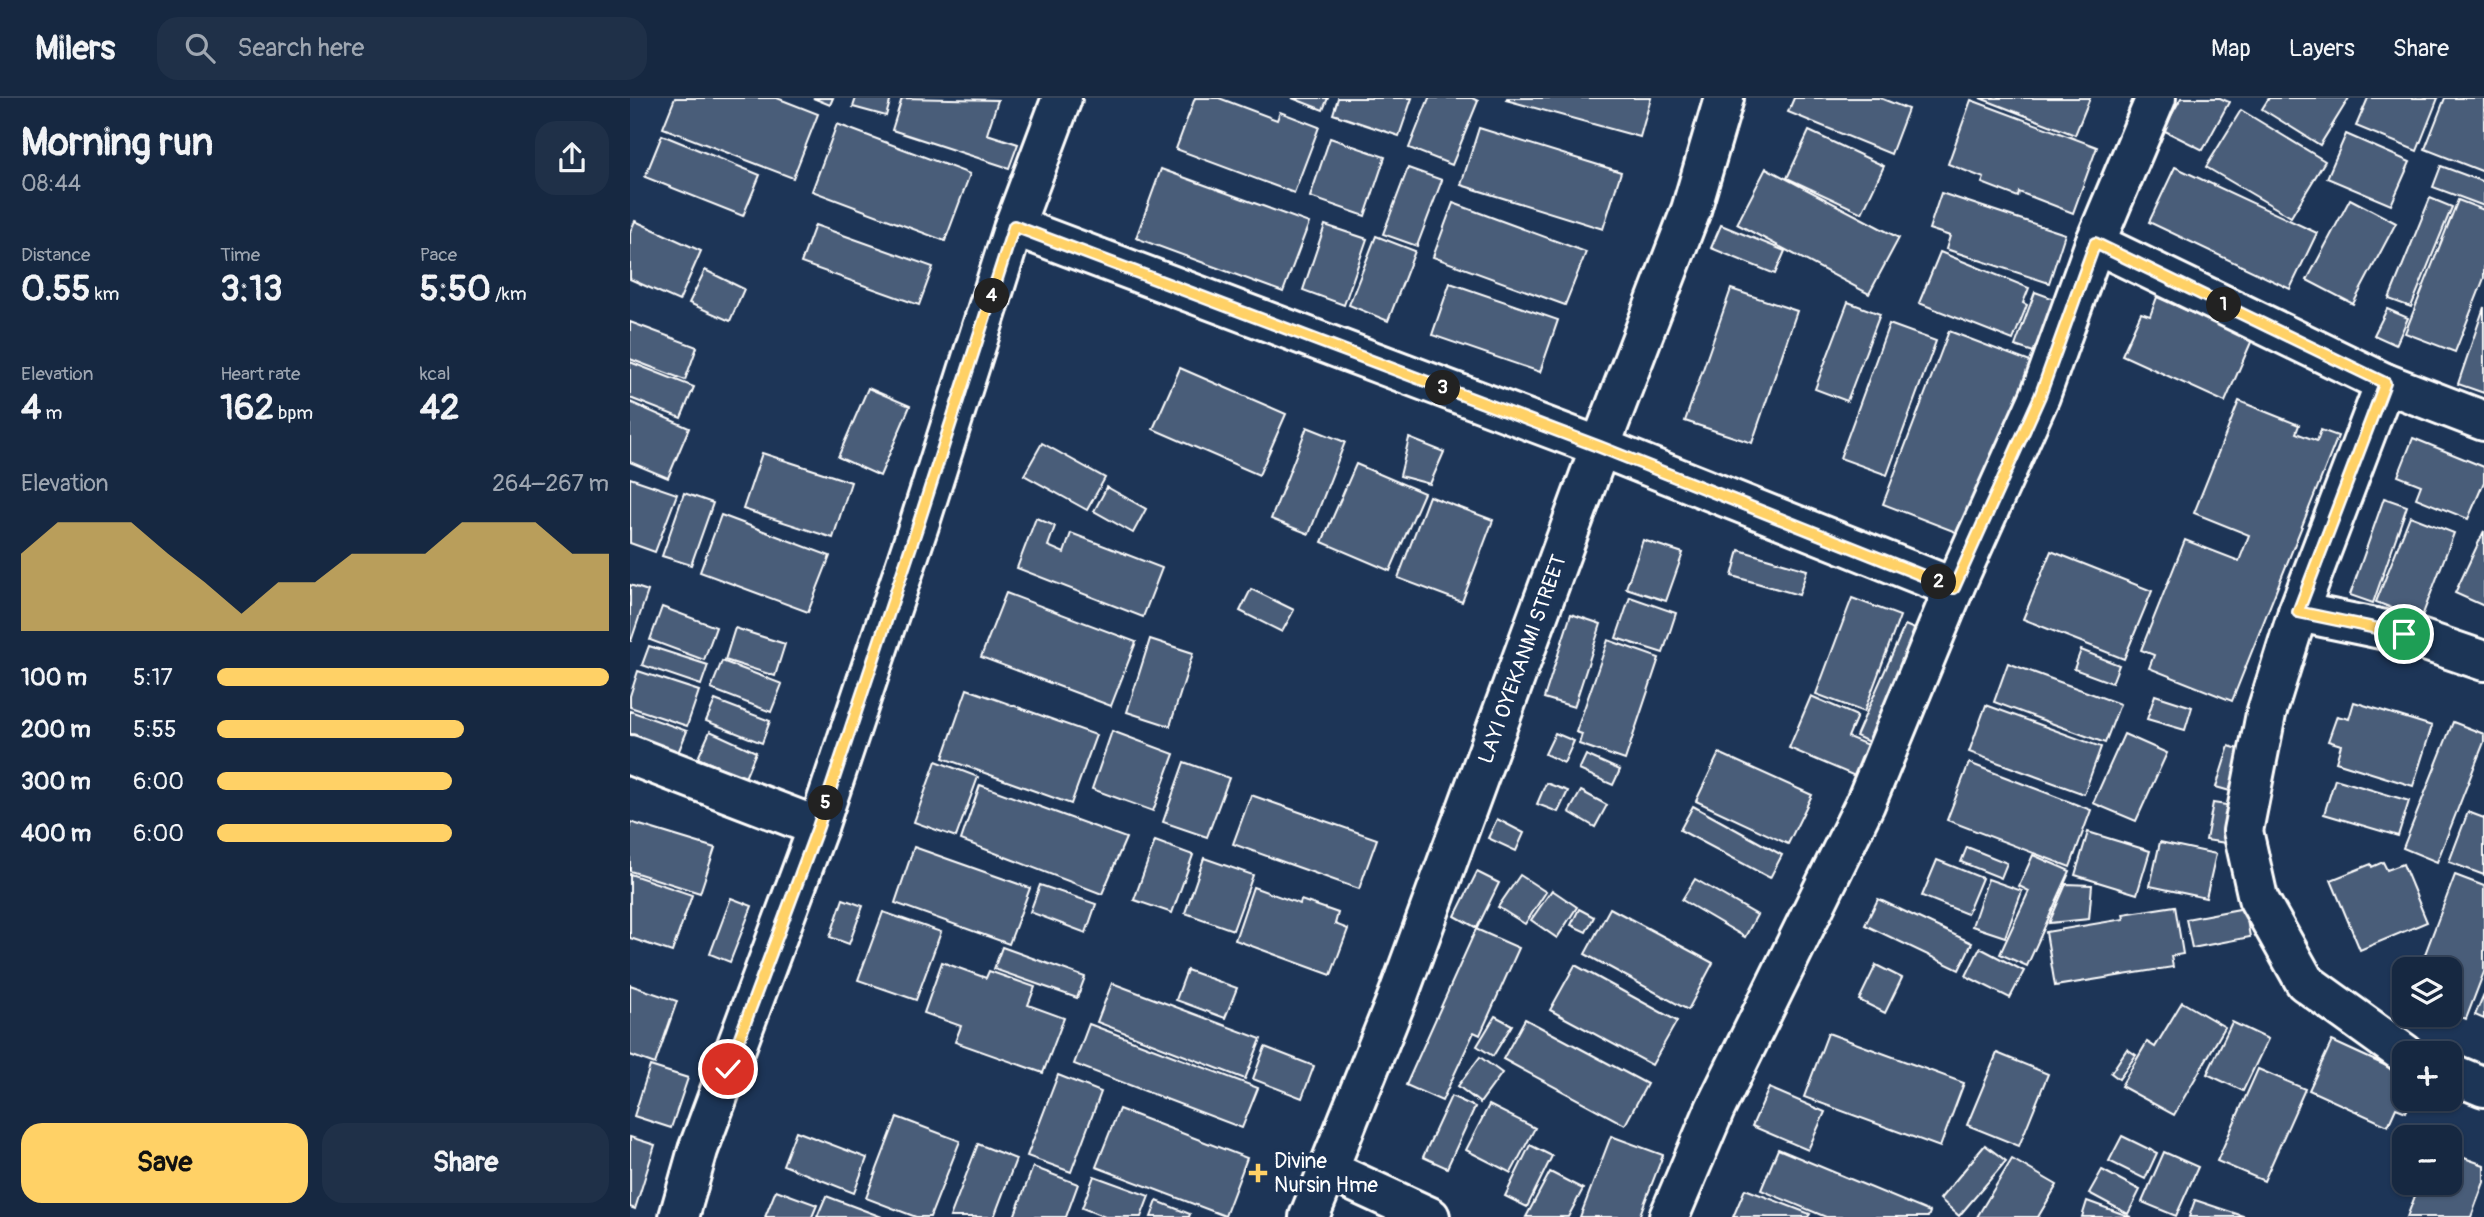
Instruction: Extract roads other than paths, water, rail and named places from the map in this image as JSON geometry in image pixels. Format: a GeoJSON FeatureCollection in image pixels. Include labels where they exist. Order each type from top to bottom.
{"type":"FeatureCollection","features":[{"type":"Feature","properties":{"kind":"street"},"geometry":{"type":"LineString","coordinates":[[679,1217],[698,1150],[818,827],[1014,226],[1062,98]]}},
{"type":"Feature","properties":{"kind":"street","name":"LAYI OYEKANMI STREET"},"geometry":{"type":"LineString","coordinates":[[1309,1217],[1403,983],[1600,447],[1691,210],[1724,98]]}},
{"type":"Feature","properties":{"kind":"street"},"geometry":{"type":"LineString","coordinates":[[1669,1217],[1715,1109],[1865,803],[1954,588],[2040,396],[2095,243],[2156,98]]}},
{"type":"Feature","properties":{"kind":"street"},"geometry":{"type":"LineString","coordinates":[[1014,226],[1600,447],[1954,588]]}},
{"type":"Feature","properties":{"kind":"street"},"geometry":{"type":"LineString","coordinates":[[2095,243],[2385,383],[2484,421]]}},
{"type":"Feature","properties":{"kind":"street"},"geometry":{"type":"LineString","coordinates":[[2385,383],[2298,612],[2266,714],[2243,831],[2258,898],[2305,982],[2392,1045]]}},
{"type":"Feature","properties":{"kind":"street"},"geometry":{"type":"LineString","coordinates":[[2298,612],[2404,634],[2484,660]]}},
{"type":"Feature","properties":{"kind":"street"},"geometry":{"type":"LineString","coordinates":[[630,755],[818,827]]}},
{"type":"Feature","properties":{"kind":"street"},"geometry":{"type":"LineString","coordinates":[[2462,1078],[2484,1087]]}},
{"type":"Feature","properties":{"kind":"street"},"geometry":{"type":"LineString","coordinates":[[1328,1170],[1430,1217]]}},
{"type":"Feature","properties":{"kind":"place","name":"Divine Nursin Hme"},"geometry":{"type":"Point","coordinates":[1258,1173]}}]}
